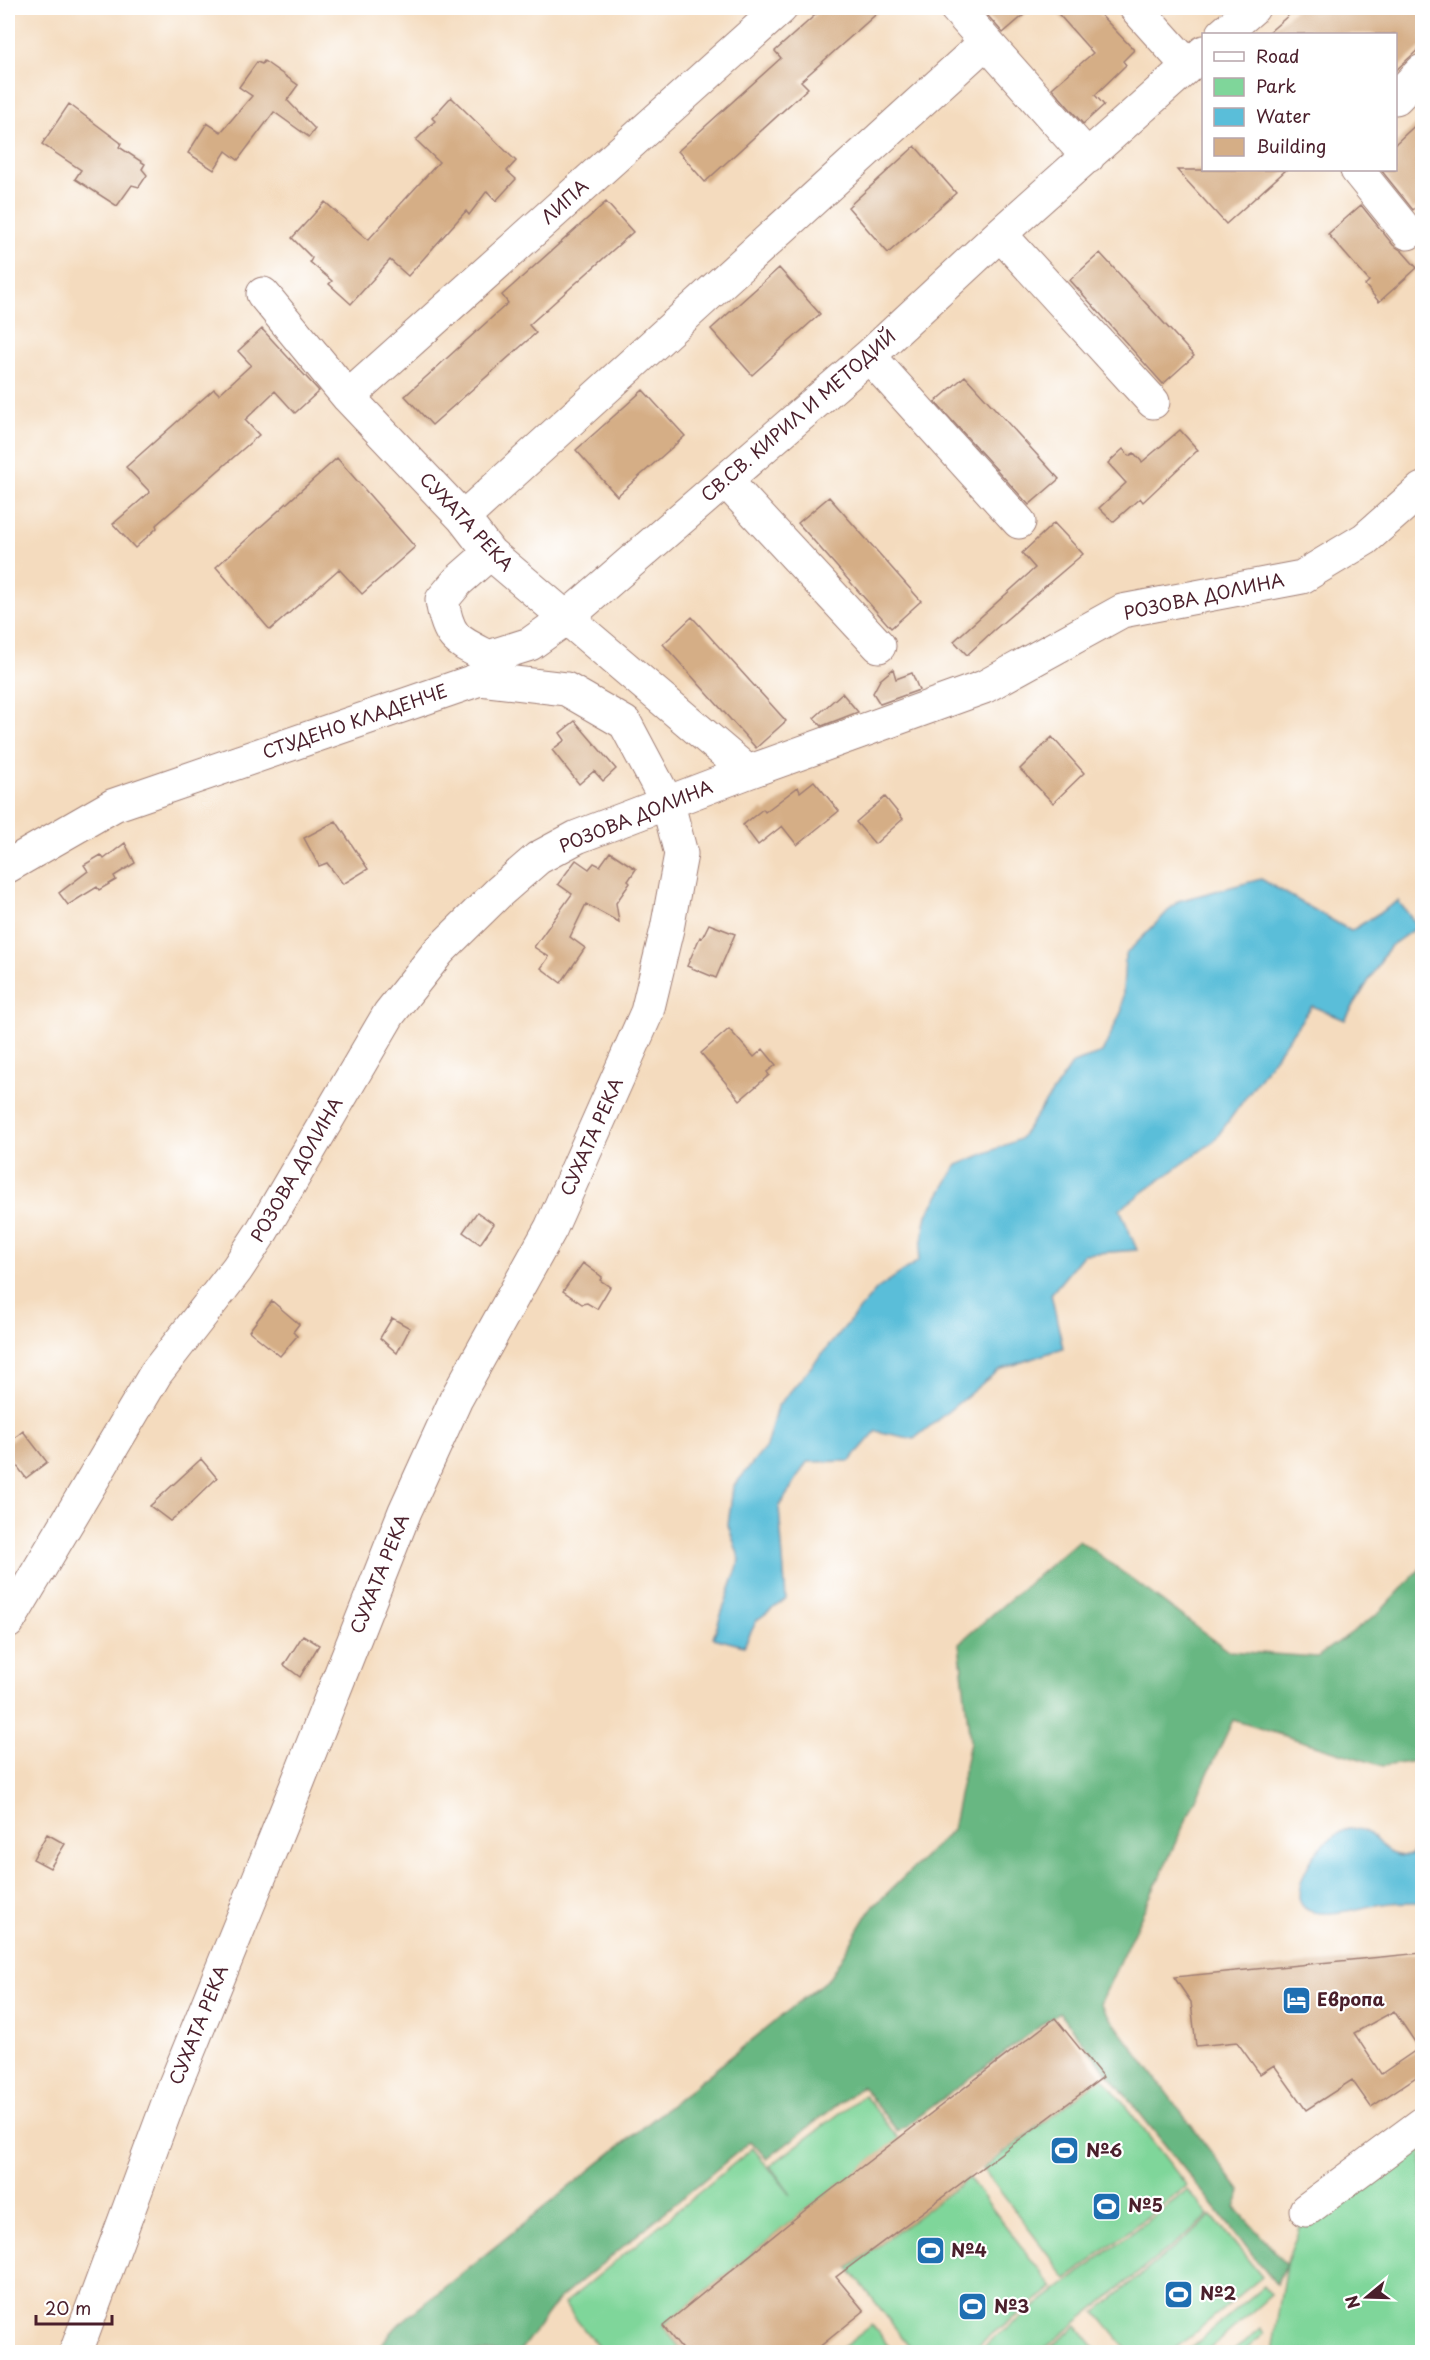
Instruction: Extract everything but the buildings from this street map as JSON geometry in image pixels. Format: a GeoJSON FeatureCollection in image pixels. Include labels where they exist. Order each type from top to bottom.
{"type":"FeatureCollection","features":[{"type":"Feature","properties":{"kind":"street","name":"ЛИПА"},"geometry":{"type":"LineString","coordinates":[[348,398],[781,8]]}},
{"type":"Feature","properties":{"kind":"street"},"geometry":{"type":"LineString","coordinates":[[956,8],[1088,157]]}},
{"type":"Feature","properties":{"kind":"street"},"geometry":{"type":"LineString","coordinates":[[1136,8],[1196,59]]}},
{"type":"Feature","properties":{"kind":"street"},"geometry":{"type":"LineString","coordinates":[[463,518],[986,42]]}},
{"type":"Feature","properties":{"kind":"street","name":"СВ.СВ. КИРИЛ И МЕТОДИЙ"},"geometry":{"type":"LineString","coordinates":[[485,668],[530,644],[565,619],[869,356],[1000,234],[1196,59]]}},
{"type":"Feature","properties":{"kind":"street"},"geometry":{"type":"LineString","coordinates":[[1397,96],[1422,71]]}},
{"type":"Feature","properties":{"kind":"street"},"geometry":{"type":"LineString","coordinates":[[1358,171],[1408,233]]}},
{"type":"Feature","properties":{"kind":"street"},"geometry":{"type":"LineString","coordinates":[[1000,234],[1153,402]]}},
{"type":"Feature","properties":{"kind":"street","name":"СУХАТА РЕКА"},"geometry":{"type":"LineString","coordinates":[[262,294],[348,398],[463,518],[490,553],[748,772]]}},
{"type":"Feature","properties":{"kind":"street"},"geometry":{"type":"LineString","coordinates":[[869,356],[1019,522]]}},
{"type":"Feature","properties":{"kind":"street"},"geometry":{"type":"LineString","coordinates":[[726,481],[879,646]]}},
{"type":"Feature","properties":{"kind":"street","name":"РОЗОВА ДОЛИНА"},"geometry":{"type":"LineString","coordinates":[[8,1622],[156,1373],[237,1269],[262,1232],[389,1014],[439,951],[499,892],[538,858],[577,837],[748,772],[984,687],[1122,611],[1302,577],[1365,539],[1422,489]]}},
{"type":"Feature","properties":{"kind":"street"},"geometry":{"type":"LineString","coordinates":[[485,668],[455,639],[445,618],[442,600],[458,581],[490,553]]}},
{"type":"Feature","properties":{"kind":"street","name":"СТУДЕНО КЛАДЕНЧЕ"},"geometry":{"type":"LineString","coordinates":[[8,866],[114,805],[485,668],[566,689],[625,723],[668,804]]}},
{"type":"Feature","properties":{"kind":"street","name":"СУХАТА РЕКА"},"geometry":{"type":"LineString","coordinates":[[76,2352],[174,2086],[405,1511],[456,1399],[551,1228],[647,1012],[667,929],[681,854],[668,804]]}},
{"type":"Feature","properties":{"kind":"street"},"geometry":{"type":"LineString","coordinates":[[1306,2210],[1422,2124]]}},
{"type":"Feature","properties":{"kind":"green space"},"geometry":{"type":"Polygon","coordinates":[[[1079,1540],[1229,1651],[1317,1657],[1378,1614],[1422,1567],[1422,1760],[1383,1766],[1233,1720],[1100,2004],[1241,2192],[1235,2207],[1286,2264],[1276,2284],[1059,2012],[898,2132],[862,2086],[767,2159],[751,2141],[557,2301],[519,2352],[374,2352],[399,2324],[830,1977],[871,1909],[952,1830],[970,1742],[959,1643],[1079,1540]]]}},
{"type":"Feature","properties":{"kind":"green space"},"geometry":{"type":"Polygon","coordinates":[[[1103,2077],[1187,2186],[1067,2279],[983,2169],[1103,2077]]]}},
{"type":"Feature","properties":{"kind":"green space"},"geometry":{"type":"Polygon","coordinates":[[[864,2095],[899,2139],[804,2211],[663,2326],[683,2352],[602,2352],[564,2304],[753,2148],[791,2195],[770,2166],[864,2095]]]}},
{"type":"Feature","properties":{"kind":"green space"},"geometry":{"type":"Polygon","coordinates":[[[1422,2136],[1422,2352],[1272,2352],[1286,2264],[1306,2210],[1422,2136]]]}},
{"type":"Feature","properties":{"kind":"green space"},"geometry":{"type":"Polygon","coordinates":[[[969,2178],[1053,2288],[968,2352],[914,2352],[849,2268],[969,2178]]]}},
{"type":"Feature","properties":{"kind":"green space"},"geometry":{"type":"Polygon","coordinates":[[[1188,2190],[1209,2216],[1040,2352],[976,2352],[1188,2190]]]}},
{"type":"Feature","properties":{"kind":"green space","name":"№2"},"geometry":{"type":"Polygon","coordinates":[[[1212,2216],[1262,2277],[1171,2352],[1129,2352],[1096,2312],[1212,2216]]]}},
{"type":"Feature","properties":{"kind":"green space"},"geometry":{"type":"Polygon","coordinates":[[[1264,2286],[1271,2295],[1206,2352],[1186,2352],[1264,2286]]]}},
{"type":"Feature","properties":{"kind":"green space"},"geometry":{"type":"Polygon","coordinates":[[[872,2325],[893,2352],[837,2352],[872,2325]]]}},
{"type":"Feature","properties":{"kind":"green space"},"geometry":{"type":"Polygon","coordinates":[[[1077,2326],[1098,2352],[1045,2352],[1077,2326]]]}},
{"type":"Feature","properties":{"kind":"green space"},"geometry":{"type":"Polygon","coordinates":[[[1260,2329],[1264,2334],[1243,2352],[1233,2352],[1260,2329]]]}},
{"type":"Feature","properties":{"kind":"water"},"geometry":{"type":"Polygon","coordinates":[[[1261,879],[1351,931],[1398,901],[1418,926],[1389,947],[1345,1020],[1312,1006],[1214,1141],[1120,1209],[1137,1250],[1084,1254],[1051,1294],[1063,1348],[999,1370],[914,1439],[876,1431],[850,1461],[807,1462],[779,1507],[786,1599],[757,1620],[744,1646],[713,1638],[740,1560],[728,1525],[733,1487],[766,1447],[777,1407],[877,1289],[918,1261],[927,1215],[957,1165],[1020,1139],[1073,1063],[1102,1053],[1122,1010],[1125,955],[1178,901],[1261,879]]]}},
{"type":"Feature","properties":{"kind":"water"},"geometry":{"type":"Polygon","coordinates":[[[1349,1828],[1369,1834],[1384,1849],[1398,1855],[1410,1856],[1422,1843],[1422,1899],[1419,1902],[1387,1903],[1321,1913],[1309,1911],[1301,1904],[1299,1891],[1305,1872],[1313,1858],[1328,1840],[1349,1828]]]}},
{"type":"Feature","properties":{"kind":"place","name":"Европа"},"geometry":{"type":"Point","coordinates":[1296,2000]}},
{"type":"Feature","properties":{"kind":"place","name":"№6"},"geometry":{"type":"Point","coordinates":[1065,2151]}},
{"type":"Feature","properties":{"kind":"place","name":"№5"},"geometry":{"type":"Point","coordinates":[1107,2206]}},
{"type":"Feature","properties":{"kind":"place","name":"№4"},"geometry":{"type":"Point","coordinates":[930,2251]}},
{"type":"Feature","properties":{"kind":"place","name":"№2"},"geometry":{"type":"Point","coordinates":[1179,2294]}},
{"type":"Feature","properties":{"kind":"place","name":"№3"},"geometry":{"type":"Point","coordinates":[973,2307]}}]}
